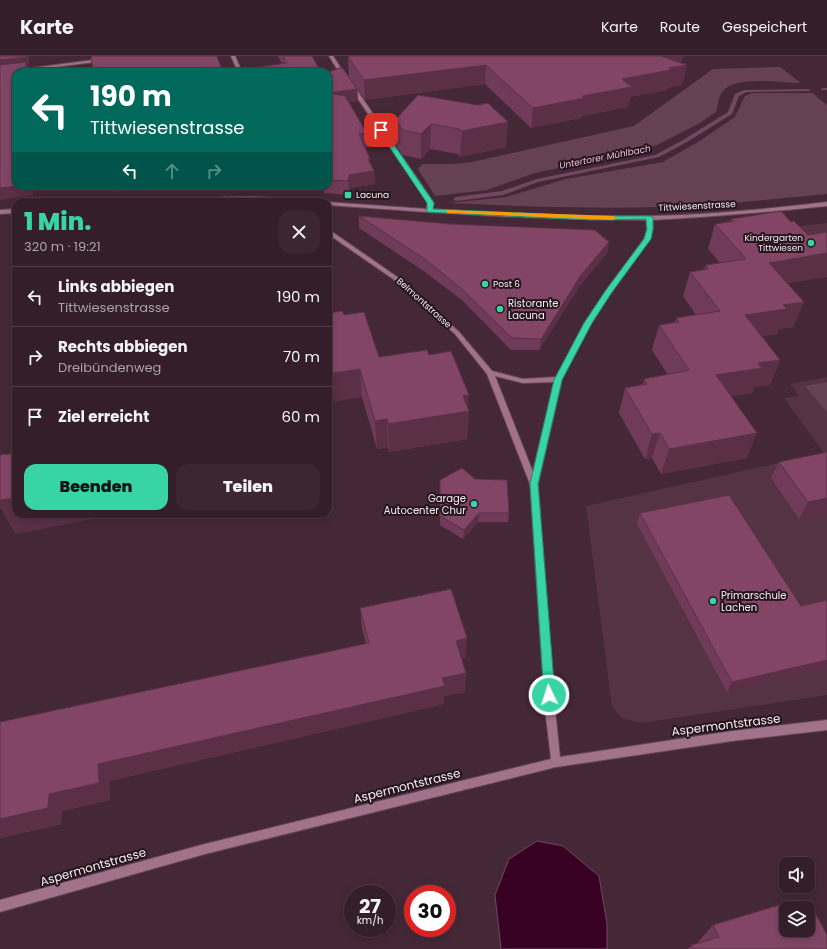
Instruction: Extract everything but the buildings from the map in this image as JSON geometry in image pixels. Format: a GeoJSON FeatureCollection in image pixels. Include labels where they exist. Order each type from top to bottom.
{"type":"FeatureCollection","features":[{"type":"Feature","properties":{"kind":"street"},"geometry":{"type":"LineString","coordinates":[[233,56],[238,68]]}},
{"type":"Feature","properties":{"kind":"street"},"geometry":{"type":"LineString","coordinates":[[331,56],[431,203],[430,210]]}},
{"type":"Feature","properties":{"kind":"street"},"geometry":{"type":"LineString","coordinates":[[41,68],[109,59]]}},
{"type":"Feature","properties":{"kind":"street"},"geometry":{"type":"LineString","coordinates":[[0,73],[12,72]]}},
{"type":"Feature","properties":{"kind":"street","name":"Tittwiesenstrasse"},"geometry":{"type":"LineString","coordinates":[[332,203],[591,218],[650,218],[732,214],[827,204]]}},
{"type":"Feature","properties":{"kind":"street"},"geometry":{"type":"LineString","coordinates":[[0,212],[12,211]]}},
{"type":"Feature","properties":{"kind":"street","name":"Belmontstrasse"},"geometry":{"type":"LineString","coordinates":[[556,762],[550,710],[534,484],[558,380],[588,323],[608,292],[647,239],[650,229],[650,218]]}},
{"type":"Feature","properties":{"kind":"street","name":"Belmontstrasse"},"geometry":{"type":"LineString","coordinates":[[332,234],[402,282],[457,333],[490,373],[534,484]]}},
{"type":"Feature","properties":{"kind":"street"},"geometry":{"type":"LineString","coordinates":[[490,373],[523,381],[558,380]]}},
{"type":"Feature","properties":{"kind":"street","name":"Aspermontstrasse"},"geometry":{"type":"LineString","coordinates":[[0,906],[205,849],[556,762],[732,736],[827,725]]}},
{"type":"Feature","properties":{"kind":"shaded area"},"geometry":{"type":"Polygon","coordinates":[[[780,67],[801,83],[758,81],[735,84],[727,88],[721,94],[716,112],[698,124],[657,145],[635,152],[535,173],[487,190],[435,196],[418,169],[422,164],[453,164],[472,162],[634,126],[713,69],[780,67]]]}},
{"type":"Feature","properties":{"kind":"shaded area"},"geometry":{"type":"Polygon","coordinates":[[[753,93],[812,93],[827,105],[827,194],[723,204],[633,208],[448,203],[506,197],[566,179],[663,162],[698,142],[735,117],[745,96],[753,93]]]}},
{"type":"Feature","properties":{"kind":"shaded area","name":"Kindergarten Tittwiesen"},"geometry":{"type":"Polygon","coordinates":[[[827,223],[827,277],[781,228],[827,223]]]}},
{"type":"Feature","properties":{"kind":"shaded area","name":"Primarschule Lachen"},"geometry":{"type":"Polygon","coordinates":[[[827,377],[827,695],[641,723],[622,718],[612,706],[586,506],[824,453],[784,398],[799,396],[790,384],[827,377]]]}},
{"type":"Feature","properties":{"kind":"shaded area"},"geometry":{"type":"Polygon","coordinates":[[[827,382],[827,412],[805,386],[827,382]]]}},
{"type":"Feature","properties":{"kind":"shaded area"},"geometry":{"type":"Polygon","coordinates":[[[537,841],[563,846],[599,876],[607,924],[607,949],[501,949],[495,895],[509,859],[537,841]]]}},
{"type":"Feature","properties":{"kind":"waterway","name":"Untertorer Mühlbach"},"geometry":{"type":"LineString","coordinates":[[456,199],[503,193],[537,181],[657,156],[685,141],[730,113],[737,95],[746,91],[808,90]]}},
{"type":"Feature","properties":{"kind":"slow traffic"},"geometry":{"type":"LineString","coordinates":[[449,211],[613,218]]}},
{"type":"Feature","properties":{"kind":"place","name":"Lacuna"},"geometry":{"type":"Point","coordinates":[348,195]}},
{"type":"Feature","properties":{"kind":"place","name":"Kindergarten Tittwiesen"},"geometry":{"type":"Point","coordinates":[811,243]}},
{"type":"Feature","properties":{"kind":"place","name":"Post 6"},"geometry":{"type":"Point","coordinates":[485,284]}},
{"type":"Feature","properties":{"kind":"place","name":"Ristorante Lacuna"},"geometry":{"type":"Point","coordinates":[500,309]}},
{"type":"Feature","properties":{"kind":"place","name":"Garage Autocenter Chur"},"geometry":{"type":"Point","coordinates":[474,504]}},
{"type":"Feature","properties":{"kind":"place","name":"Primarschule Lachen"},"geometry":{"type":"Point","coordinates":[713,601]}},
{"type":"Feature","properties":{"kind":"route"},"geometry":{"type":"LineString","coordinates":[[381,130],[431,203],[430,210],[591,218],[650,218],[650,229],[647,239],[608,292],[588,323],[558,380],[534,484],[549,695]]}}]}
